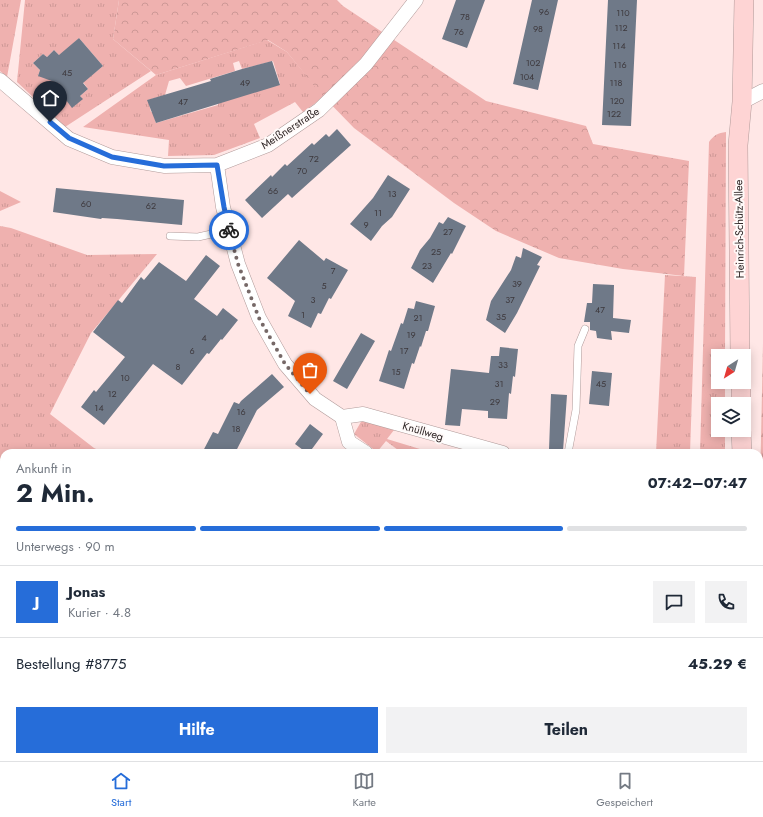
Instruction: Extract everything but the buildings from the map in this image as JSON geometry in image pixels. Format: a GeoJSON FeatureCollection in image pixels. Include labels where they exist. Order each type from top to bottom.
{"type":"FeatureCollection","features":[{"type":"Feature","properties":{"kind":"main road","name":"Heinrich-Schütz-Allee"},"geometry":{"type":"LineString","coordinates":[[740,349],[738,145],[742,102],[744,0]]}},
{"type":"Feature","properties":{"kind":"main road"},"geometry":{"type":"LineString","coordinates":[[741,437],[742,449]]}},
{"type":"Feature","properties":{"kind":"street","name":"Meißnerstraße"},"geometry":{"type":"LineString","coordinates":[[0,80],[69,138],[112,157],[164,166],[217,165],[268,145],[319,110],[366,64],[416,0]]}},
{"type":"Feature","properties":{"kind":"street"},"geometry":{"type":"LineString","coordinates":[[742,102],[763,91]]}},
{"type":"Feature","properties":{"kind":"street"},"geometry":{"type":"LineString","coordinates":[[217,165],[224,207],[238,264],[259,318],[285,364],[315,399],[342,417],[349,442],[360,449]]}},
{"type":"Feature","properties":{"kind":"street","name":"Knüllweg"},"geometry":{"type":"LineString","coordinates":[[342,417],[363,414],[489,449]]}},
{"type":"Feature","properties":{"kind":"lane"},"geometry":{"type":"LineString","coordinates":[[170,236],[198,237],[229,230]]}},
{"type":"Feature","properties":{"kind":"lane"},"geometry":{"type":"LineString","coordinates":[[569,449],[576,410],[578,346],[585,330]]}},
{"type":"Feature","properties":{"kind":"green space"},"geometry":{"type":"Polygon","coordinates":[[[0,0],[21,0],[7,77],[0,71],[0,0]]]}},
{"type":"Feature","properties":{"kind":"green space"},"geometry":{"type":"Polygon","coordinates":[[[25,0],[119,0],[113,39],[151,71],[65,127],[17,82],[25,0]],[[79,38],[60,56],[54,50],[47,57],[43,54],[33,63],[40,70],[38,76],[53,75],[63,86],[58,91],[56,96],[66,100],[73,107],[82,99],[80,96],[88,89],[83,82],[103,66],[79,38]]]}},
{"type":"Feature","properties":{"kind":"green space"},"geometry":{"type":"Polygon","coordinates":[[[119,0],[337,0],[343,6],[486,101],[586,126],[593,144],[689,161],[684,276],[623,269],[559,258],[496,231],[454,203],[354,128],[319,92],[287,52],[268,40],[156,75],[113,39],[119,0]]]}},
{"type":"Feature","properties":{"kind":"green space"},"geometry":{"type":"Polygon","coordinates":[[[267,40],[287,52],[324,97],[303,112],[295,102],[254,124],[260,138],[214,155],[168,156],[169,140],[83,127],[156,75],[267,40]],[[239,61],[233,63],[235,71],[186,86],[180,78],[169,81],[165,95],[148,100],[156,123],[218,105],[218,103],[280,84],[273,61],[242,69],[239,61]]]}},
{"type":"Feature","properties":{"kind":"green space"},"geometry":{"type":"Polygon","coordinates":[[[726,132],[725,349],[711,349],[711,389],[725,389],[725,397],[711,397],[711,437],[725,437],[725,449],[700,449],[709,142],[716,135],[726,132]]]}},
{"type":"Feature","properties":{"kind":"green space"},"geometry":{"type":"Polygon","coordinates":[[[0,191],[21,202],[0,211],[0,191]]]}},
{"type":"Feature","properties":{"kind":"green space"},"geometry":{"type":"Polygon","coordinates":[[[0,226],[11,228],[87,255],[157,254],[91,333],[50,414],[96,449],[0,449],[0,226]]]}},
{"type":"Feature","properties":{"kind":"green space"},"geometry":{"type":"Polygon","coordinates":[[[665,275],[696,277],[690,449],[656,449],[665,275]]]}},
{"type":"Feature","properties":{"kind":"green space"},"geometry":{"type":"Polygon","coordinates":[[[763,343],[763,449],[761,449],[763,343]]]}},
{"type":"Feature","properties":{"kind":"green space"},"geometry":{"type":"Polygon","coordinates":[[[362,420],[394,430],[387,439],[420,449],[397,449],[386,441],[379,449],[373,449],[354,434],[362,420]]]}},
{"type":"Feature","properties":{"kind":"way so far"},"geometry":{"type":"LineString","coordinates":[[229,230],[238,264],[259,318],[285,364],[310,394]]}},
{"type":"Feature","properties":{"kind":"route"},"geometry":{"type":"LineString","coordinates":[[50,122],[69,138],[112,157],[164,166],[217,165],[229,230]]}}]}
